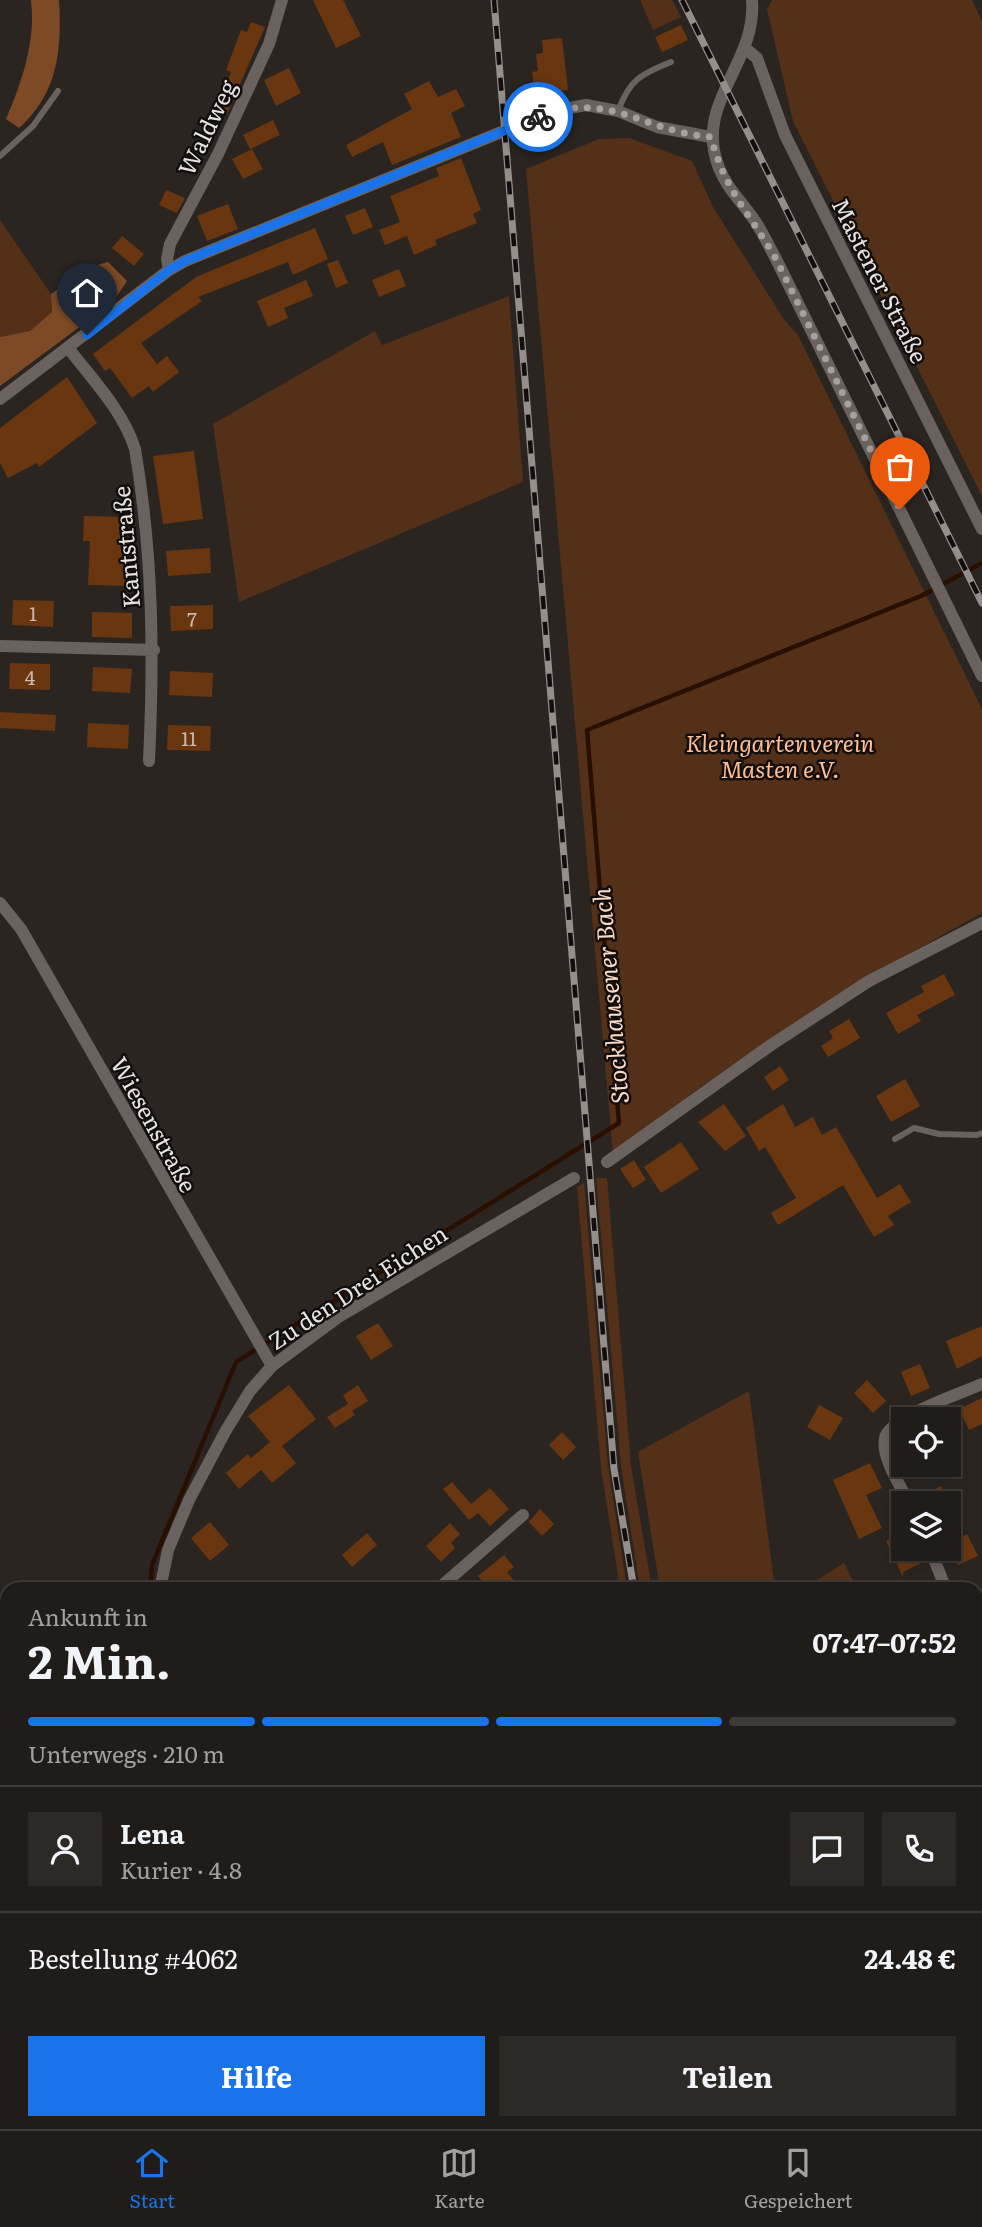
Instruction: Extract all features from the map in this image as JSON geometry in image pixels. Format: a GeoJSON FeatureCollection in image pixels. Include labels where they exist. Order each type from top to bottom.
{"type":"FeatureCollection","features":[{"type":"Feature","properties":{"kind":"street","name":"Waldweg"},"geometry":{"type":"LineString","coordinates":[[169,270],[167,259],[170,244],[218,154],[263,56],[282,0]]}},
{"type":"Feature","properties":{"kind":"street"},"geometry":{"type":"LineString","coordinates":[[752,0],[753,15],[746,49],[714,112],[711,137],[718,167],[729,189],[755,221],[776,259],[982,676]]}},
{"type":"Feature","properties":{"kind":"street","name":"Mastener Straße"},"geometry":{"type":"LineString","coordinates":[[746,49],[757,58],[785,135],[982,529]]}},
{"type":"Feature","properties":{"kind":"street"},"geometry":{"type":"LineString","coordinates":[[0,399],[69,349],[169,270],[217,247],[553,111],[586,106],[618,111],[657,127],[711,137]]}},
{"type":"Feature","properties":{"kind":"street","name":"Kantstraße"},"geometry":{"type":"LineString","coordinates":[[69,349],[122,420],[135,449],[145,516],[154,650],[149,761]]}},
{"type":"Feature","properties":{"kind":"street"},"geometry":{"type":"LineString","coordinates":[[0,646],[154,650]]}},
{"type":"Feature","properties":{"kind":"street","name":"Wiesenstraße"},"geometry":{"type":"LineString","coordinates":[[0,903],[21,929],[272,1366]]}},
{"type":"Feature","properties":{"kind":"street"},"geometry":{"type":"LineString","coordinates":[[607,1162],[771,1045],[869,981],[982,923]]}},
{"type":"Feature","properties":{"kind":"street","name":"Zu den Drei Eichen"},"geometry":{"type":"LineString","coordinates":[[161,1582],[168,1550],[189,1500],[250,1391],[272,1366],[340,1316],[574,1178]]}},
{"type":"Feature","properties":{"kind":"street"},"geometry":{"type":"LineString","coordinates":[[904,1491],[887,1454],[885,1437],[894,1423],[982,1384]]}},
{"type":"Feature","properties":{"kind":"street"},"geometry":{"type":"LineString","coordinates":[[448,1582],[523,1516]]}},
{"type":"Feature","properties":{"kind":"street"},"geometry":{"type":"LineString","coordinates":[[935,1561],[943,1582]]}},
{"type":"Feature","properties":{"kind":"lane"},"geometry":{"type":"LineString","coordinates":[[618,111],[627,88],[643,74],[671,62]]}},
{"type":"Feature","properties":{"kind":"lane"},"geometry":{"type":"LineString","coordinates":[[0,156],[33,126],[58,91]]}},
{"type":"Feature","properties":{"kind":"lane"},"geometry":{"type":"LineString","coordinates":[[895,1139],[914,1128],[939,1134],[976,1135],[982,1132]]}},
{"type":"Feature","properties":{"kind":"green space"},"geometry":{"type":"Polygon","coordinates":[[[640,0],[672,0],[681,17],[653,30],[640,0]]]}},
{"type":"Feature","properties":{"kind":"green space"},"geometry":{"type":"Polygon","coordinates":[[[772,0],[972,0],[982,21],[982,496],[793,121],[767,9],[772,0]]]}},
{"type":"Feature","properties":{"kind":"green space","name":"Kleingartenverein Masten e.V."},"geometry":{"type":"Polygon","coordinates":[[[629,138],[692,161],[713,207],[785,321],[798,335],[982,709],[982,913],[792,1025],[701,1087],[613,1154],[526,169],[599,139],[629,138]]]}},
{"type":"Feature","properties":{"kind":"green space"},"geometry":{"type":"Polygon","coordinates":[[[0,220],[51,294],[52,312],[30,331],[0,337],[0,220]]]}},
{"type":"Feature","properties":{"kind":"green space"},"geometry":{"type":"Polygon","coordinates":[[[509,296],[523,482],[239,602],[213,424],[375,331],[382,345],[509,296]]]}},
{"type":"Feature","properties":{"kind":"green space"},"geometry":{"type":"Polygon","coordinates":[[[596,1178],[607,1178],[631,1466],[651,1582],[639,1582],[621,1466],[596,1178]]]}},
{"type":"Feature","properties":{"kind":"green space"},"geometry":{"type":"Polygon","coordinates":[[[584,1183],[608,1466],[626,1582],[619,1582],[601,1468],[577,1187],[584,1183]]]}},
{"type":"Feature","properties":{"kind":"green space"},"geometry":{"type":"Polygon","coordinates":[[[749,1391],[774,1582],[659,1582],[638,1452],[749,1391]]]}},
{"type":"Feature","properties":{"kind":"green space"},"geometry":{"type":"Polygon","coordinates":[[[844,1563],[854,1582],[814,1582],[844,1563]]]}},
{"type":"Feature","properties":{"kind":"shaded area"},"geometry":{"type":"Polygon","coordinates":[[[31,0],[59,0],[60,36],[50,85],[32,115],[19,128],[6,119],[30,46],[31,0]]]}},
{"type":"Feature","properties":{"kind":"shaded area"},"geometry":{"type":"Polygon","coordinates":[[[108,262],[127,281],[113,302],[0,386],[0,337],[30,331],[52,312],[51,294],[90,267],[108,262]]]}},
{"type":"Feature","properties":{"kind":"building"},"geometry":{"type":"Polygon","coordinates":[[[313,0],[343,0],[361,36],[336,48],[313,0]]]}},
{"type":"Feature","properties":{"kind":"building"},"geometry":{"type":"Polygon","coordinates":[[[251,22],[265,27],[227,114],[217,110],[231,72],[226,70],[241,30],[247,32],[251,22]]]}},
{"type":"Feature","properties":{"kind":"building"},"geometry":{"type":"Polygon","coordinates":[[[681,25],[688,40],[662,52],[655,37],[681,25]]]}},
{"type":"Feature","properties":{"kind":"building"},"geometry":{"type":"Polygon","coordinates":[[[562,38],[568,90],[535,94],[532,72],[538,71],[536,54],[543,53],[542,40],[562,38]]]}},
{"type":"Feature","properties":{"kind":"building"},"geometry":{"type":"Polygon","coordinates":[[[289,68],[301,93],[276,106],[264,80],[289,68]]]}},
{"type":"Feature","properties":{"kind":"building"},"geometry":{"type":"Polygon","coordinates":[[[429,81],[438,97],[456,89],[465,106],[451,113],[461,137],[392,165],[383,142],[352,157],[346,145],[412,109],[404,94],[429,81]]]}},
{"type":"Feature","properties":{"kind":"building"},"geometry":{"type":"Polygon","coordinates":[[[273,120],[280,135],[250,149],[243,135],[273,120]]]}},
{"type":"Feature","properties":{"kind":"building"},"geometry":{"type":"Polygon","coordinates":[[[252,149],[263,169],[243,179],[232,159],[252,149]]]}},
{"type":"Feature","properties":{"kind":"building"},"geometry":{"type":"Polygon","coordinates":[[[461,158],[481,210],[473,214],[477,223],[435,240],[437,245],[414,255],[407,236],[385,245],[379,230],[400,222],[390,196],[439,176],[436,168],[461,158]]]}},
{"type":"Feature","properties":{"kind":"building"},"geometry":{"type":"Polygon","coordinates":[[[166,190],[185,198],[177,213],[159,205],[166,190]]]}},
{"type":"Feature","properties":{"kind":"building"},"geometry":{"type":"Polygon","coordinates":[[[228,204],[238,229],[207,241],[197,216],[228,204]]]}},
{"type":"Feature","properties":{"kind":"building"},"geometry":{"type":"Polygon","coordinates":[[[365,208],[373,227],[353,235],[345,216],[365,208]]]}},
{"type":"Feature","properties":{"kind":"building"},"geometry":{"type":"Polygon","coordinates":[[[315,228],[328,259],[293,275],[288,262],[198,297],[202,301],[141,343],[157,364],[167,356],[179,372],[153,392],[149,386],[132,398],[110,368],[105,371],[93,354],[196,277],[315,228]]]}},
{"type":"Feature","properties":{"kind":"building"},"geometry":{"type":"Polygon","coordinates":[[[122,236],[144,254],[134,266],[112,248],[122,236]]]}},
{"type":"Feature","properties":{"kind":"building"},"geometry":{"type":"Polygon","coordinates":[[[338,260],[348,283],[336,288],[327,264],[338,260]]]}},
{"type":"Feature","properties":{"kind":"building"},"geometry":{"type":"Polygon","coordinates":[[[399,269],[406,286],[379,297],[372,280],[399,269]]]}},
{"type":"Feature","properties":{"kind":"building"},"geometry":{"type":"Polygon","coordinates":[[[306,280],[313,296],[284,308],[288,318],[268,327],[257,301],[306,280]]]}},
{"type":"Feature","properties":{"kind":"building"},"geometry":{"type":"Polygon","coordinates":[[[67,377],[97,423],[39,467],[37,463],[8,478],[0,463],[0,428],[67,377]]]}},
{"type":"Feature","properties":{"kind":"building"},"geometry":{"type":"Polygon","coordinates":[[[194,451],[203,519],[163,524],[153,456],[194,451]]]}},
{"type":"Feature","properties":{"kind":"building"},"geometry":{"type":"Polygon","coordinates":[[[84,516],[124,517],[123,561],[130,561],[129,586],[88,585],[90,541],[83,541],[84,516]]]}},
{"type":"Feature","properties":{"kind":"building"},"geometry":{"type":"Polygon","coordinates":[[[210,548],[211,573],[168,576],[166,551],[210,548]]]}},
{"type":"Feature","properties":{"kind":"building"},"geometry":{"type":"Polygon","coordinates":[[[13,600],[54,601],[53,627],[12,625],[13,600]]]}},
{"type":"Feature","properties":{"kind":"building"},"geometry":{"type":"Polygon","coordinates":[[[213,605],[213,629],[171,631],[170,606],[213,605]]]}},
{"type":"Feature","properties":{"kind":"building"},"geometry":{"type":"Polygon","coordinates":[[[92,612],[132,613],[132,638],[92,637],[92,612]]]}},
{"type":"Feature","properties":{"kind":"building"},"geometry":{"type":"Polygon","coordinates":[[[10,663],[50,664],[50,690],[9,689],[10,663]]]}},
{"type":"Feature","properties":{"kind":"building"},"geometry":{"type":"Polygon","coordinates":[[[93,667],[132,669],[130,693],[92,691],[93,667]]]}},
{"type":"Feature","properties":{"kind":"building"},"geometry":{"type":"Polygon","coordinates":[[[170,671],[213,673],[212,697],[169,695],[170,671]]]}},
{"type":"Feature","properties":{"kind":"building"},"geometry":{"type":"Polygon","coordinates":[[[0,712],[56,715],[55,731],[0,728],[0,712]]]}},
{"type":"Feature","properties":{"kind":"building"},"geometry":{"type":"Polygon","coordinates":[[[88,723],[129,725],[128,749],[87,747],[88,723]]]}},
{"type":"Feature","properties":{"kind":"building"},"geometry":{"type":"Polygon","coordinates":[[[168,725],[211,726],[210,751],[167,750],[168,725]]]}},
{"type":"Feature","properties":{"kind":"building"},"geometry":{"type":"Polygon","coordinates":[[[944,974],[955,995],[917,1015],[921,1021],[898,1034],[886,1013],[924,992],[921,986],[944,974]]]}},
{"type":"Feature","properties":{"kind":"building"},"geometry":{"type":"Polygon","coordinates":[[[849,1019],[860,1038],[828,1057],[821,1046],[833,1038],[829,1031],[849,1019]]]}},
{"type":"Feature","properties":{"kind":"building"},"geometry":{"type":"Polygon","coordinates":[[[780,1066],[789,1080],[773,1091],[764,1077],[780,1066]]]}},
{"type":"Feature","properties":{"kind":"building"},"geometry":{"type":"Polygon","coordinates":[[[905,1079],[920,1106],[891,1122],[876,1096],[905,1079]]]}},
{"type":"Feature","properties":{"kind":"building"},"geometry":{"type":"Polygon","coordinates":[[[724,1104],[746,1136],[725,1151],[698,1122],[724,1104]]]}},
{"type":"Feature","properties":{"kind":"building"},"geometry":{"type":"Polygon","coordinates":[[[783,1104],[795,1127],[813,1117],[822,1135],[836,1127],[877,1198],[900,1184],[911,1202],[888,1216],[894,1225],[874,1237],[843,1185],[778,1225],[771,1213],[796,1198],[765,1147],[759,1151],[746,1128],[783,1104]]]}},
{"type":"Feature","properties":{"kind":"building"},"geometry":{"type":"Polygon","coordinates":[[[681,1142],[699,1169],[661,1193],[644,1167],[681,1142]]]}},
{"type":"Feature","properties":{"kind":"building"},"geometry":{"type":"Polygon","coordinates":[[[634,1160],[646,1180],[633,1188],[620,1169],[634,1160]]]}},
{"type":"Feature","properties":{"kind":"building"},"geometry":{"type":"Polygon","coordinates":[[[378,1323],[393,1346],[371,1360],[356,1336],[378,1323]]]}},
{"type":"Feature","properties":{"kind":"building"},"geometry":{"type":"Polygon","coordinates":[[[982,1326],[982,1356],[957,1369],[946,1341],[982,1326]]]}},
{"type":"Feature","properties":{"kind":"building"},"geometry":{"type":"Polygon","coordinates":[[[920,1364],[930,1388],[911,1396],[901,1372],[920,1364]]]}},
{"type":"Feature","properties":{"kind":"building"},"geometry":{"type":"Polygon","coordinates":[[[867,1380],[886,1401],[873,1413],[854,1393],[867,1380]]]}},
{"type":"Feature","properties":{"kind":"building"},"geometry":{"type":"Polygon","coordinates":[[[289,1385],[316,1419],[282,1446],[296,1463],[272,1483],[261,1470],[239,1489],[226,1473],[248,1454],[251,1458],[270,1442],[248,1416],[289,1385]]]}},
{"type":"Feature","properties":{"kind":"building"},"geometry":{"type":"Polygon","coordinates":[[[358,1385],[368,1401],[352,1411],[355,1415],[335,1428],[327,1417],[348,1404],[343,1395],[358,1385]]]}},
{"type":"Feature","properties":{"kind":"building"},"geometry":{"type":"Polygon","coordinates":[[[982,1398],[982,1424],[969,1430],[961,1408],[982,1398]]]}},
{"type":"Feature","properties":{"kind":"building"},"geometry":{"type":"Polygon","coordinates":[[[819,1405],[843,1418],[830,1440],[807,1427],[819,1405]]]}},
{"type":"Feature","properties":{"kind":"building"},"geometry":{"type":"Polygon","coordinates":[[[562,1432],[576,1447],[563,1460],[549,1445],[562,1432]]]}},
{"type":"Feature","properties":{"kind":"building"},"geometry":{"type":"Polygon","coordinates":[[[870,1463],[882,1488],[866,1495],[882,1528],[859,1539],[833,1480],[870,1463]]]}},
{"type":"Feature","properties":{"kind":"building"},"geometry":{"type":"Polygon","coordinates":[[[452,1482],[471,1504],[490,1488],[509,1509],[490,1526],[478,1513],[469,1520],[443,1489],[452,1482]]]}},
{"type":"Feature","properties":{"kind":"building"},"geometry":{"type":"Polygon","coordinates":[[[941,1486],[943,1491],[931,1491],[941,1486]]]}},
{"type":"Feature","properties":{"kind":"building"},"geometry":{"type":"Polygon","coordinates":[[[540,1509],[554,1524],[542,1536],[529,1522],[540,1509]]]}},
{"type":"Feature","properties":{"kind":"building"},"geometry":{"type":"Polygon","coordinates":[[[210,1522],[229,1545],[210,1561],[191,1538],[210,1522]]]}},
{"type":"Feature","properties":{"kind":"building"},"geometry":{"type":"Polygon","coordinates":[[[450,1523],[460,1534],[451,1543],[455,1548],[441,1562],[426,1546],[450,1523]]]}},
{"type":"Feature","properties":{"kind":"building"},"geometry":{"type":"Polygon","coordinates":[[[367,1533],[377,1545],[352,1567],[342,1555],[367,1533]]]}},
{"type":"Feature","properties":{"kind":"building"},"geometry":{"type":"Polygon","coordinates":[[[967,1534],[978,1556],[958,1565],[956,1561],[961,1561],[961,1537],[967,1534]]]}},
{"type":"Feature","properties":{"kind":"building"},"geometry":{"type":"Polygon","coordinates":[[[891,1538],[891,1552],[886,1541],[891,1538]]]}},
{"type":"Feature","properties":{"kind":"building"},"geometry":{"type":"Polygon","coordinates":[[[504,1555],[514,1567],[507,1572],[515,1582],[483,1582],[478,1576],[504,1555]]]}},
{"type":"Feature","properties":{"kind":"building"},"geometry":{"type":"Polygon","coordinates":[[[895,1561],[920,1561],[921,1563],[903,1572],[903,1577],[895,1561]]]}},
{"type":"Feature","properties":{"kind":"waterway","name":"Stockhausener Bach"},"geometry":{"type":"LineString","coordinates":[[151,1582],[152,1565],[236,1362],[619,1123],[587,730],[921,596],[982,563]]}},
{"type":"Feature","properties":{"kind":"railway"},"geometry":{"type":"LineString","coordinates":[[494,0],[614,1469],[633,1582]]}},
{"type":"Feature","properties":{"kind":"railway"},"geometry":{"type":"LineString","coordinates":[[682,0],[982,603]]}},
{"type":"Feature","properties":{"kind":"way so far"},"geometry":{"type":"LineString","coordinates":[[538,117],[553,111],[586,106],[618,111],[657,127],[711,137],[718,167],[729,189],[755,221],[776,259],[900,509]]}},
{"type":"Feature","properties":{"kind":"route"},"geometry":{"type":"LineString","coordinates":[[87,335],[169,270],[185,261],[538,117]]}}]}
